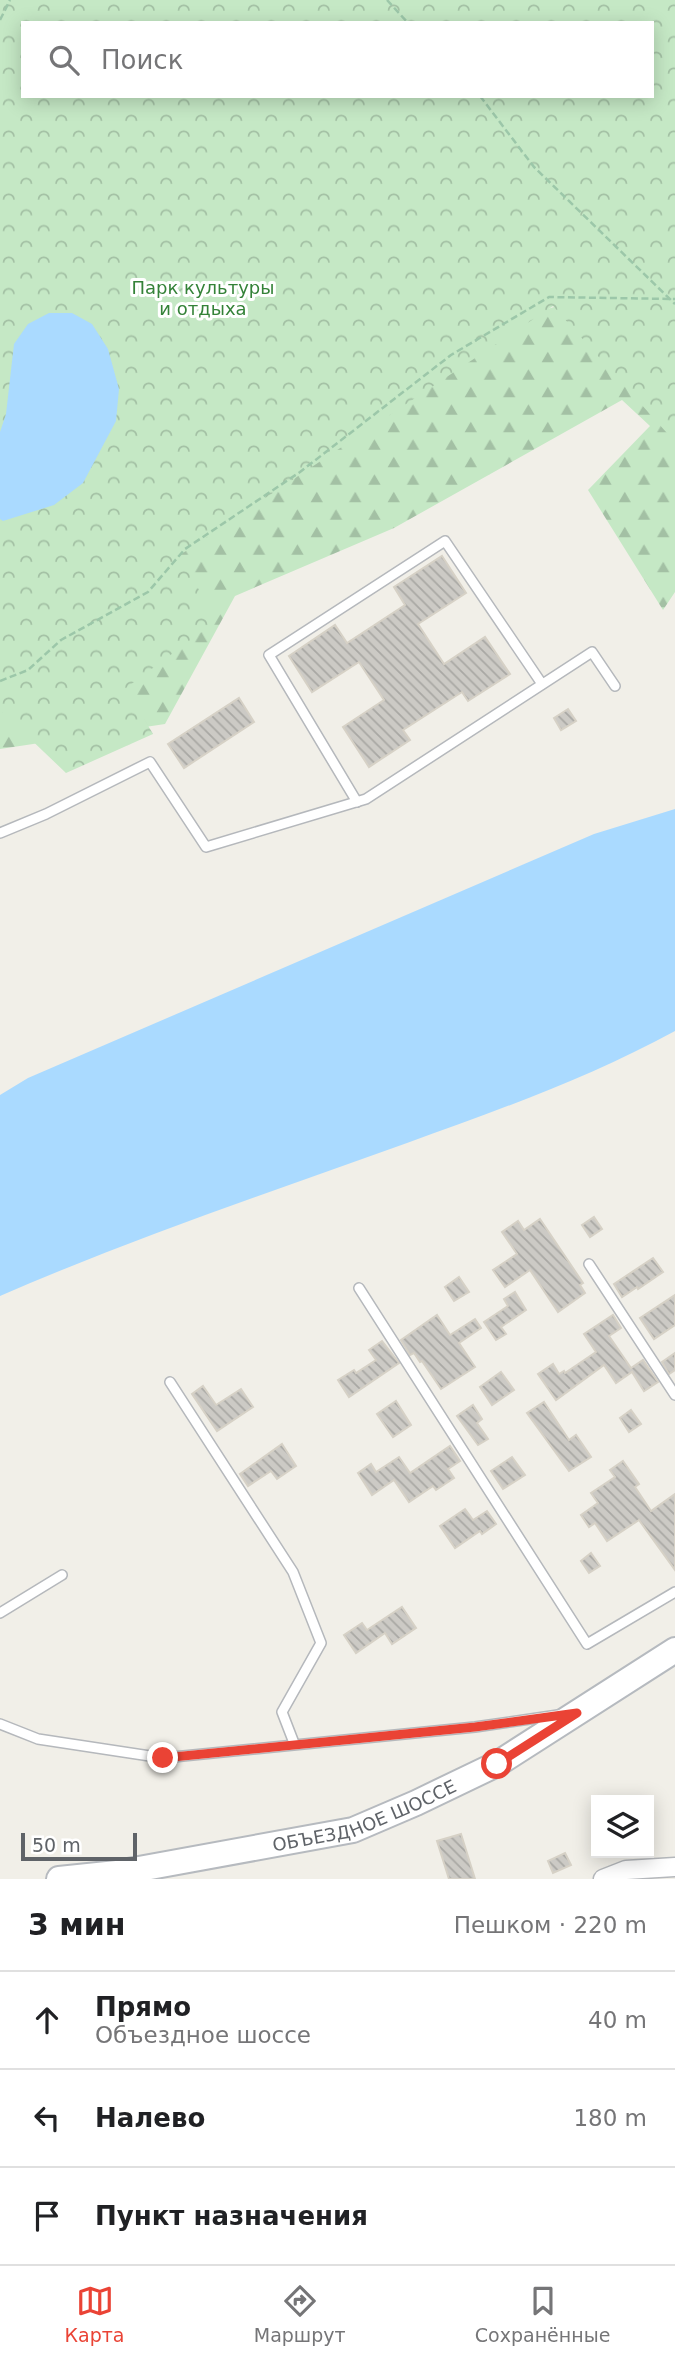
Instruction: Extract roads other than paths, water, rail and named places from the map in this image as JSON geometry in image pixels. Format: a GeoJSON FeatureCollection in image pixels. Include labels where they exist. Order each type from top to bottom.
{"type":"FeatureCollection","features":[{"type":"Feature","properties":{"kind":"main road","name":"ОБЪЕЗДНОЕ ШОССЕ"},"geometry":{"type":"LineString","coordinates":[[59,1879],[164,1871],[353,1830],[416,1804],[497,1764],[675,1650]]}},
{"type":"Feature","properties":{"kind":"street"},"geometry":{"type":"LineString","coordinates":[[603,1879],[626,1870],[675,1867]]}},
{"type":"Feature","properties":{"kind":"lane"},"geometry":{"type":"LineString","coordinates":[[357,802],[268,655],[434,548],[445,541],[542,684]]}},
{"type":"Feature","properties":{"kind":"lane"},"geometry":{"type":"LineString","coordinates":[[0,834],[150,762],[206,848],[366,799],[592,652],[615,686]]}},
{"type":"Feature","properties":{"kind":"lane"},"geometry":{"type":"LineString","coordinates":[[589,1264],[675,1395]]}},
{"type":"Feature","properties":{"kind":"lane"},"geometry":{"type":"LineString","coordinates":[[359,1288],[587,1644],[675,1592]]}},
{"type":"Feature","properties":{"kind":"lane"},"geometry":{"type":"LineString","coordinates":[[170,1381],[293,1572],[321,1643],[282,1712],[295,1744]]}},
{"type":"Feature","properties":{"kind":"lane"},"geometry":{"type":"LineString","coordinates":[[0,1613],[62,1575]]}},
{"type":"Feature","properties":{"kind":"lane"},"geometry":{"type":"LineString","coordinates":[[0,1724],[38,1739],[163,1758],[475,1727],[577,1713]]}},
{"type":"Feature","properties":{"kind":"water"},"geometry":{"type":"Polygon","coordinates":[[[49,313],[72,313],[92,324],[108,349],[119,389],[116,421],[83,483],[54,505],[3,521],[0,519],[0,432],[6,414],[14,344],[28,324],[49,313]]]}},
{"type":"Feature","properties":{"kind":"water"},"geometry":{"type":"Polygon","coordinates":[[[675,809],[675,1031],[610,1064],[543,1092],[151,1235],[0,1296],[0,1095],[28,1078],[594,834],[675,809]]]}},
{"type":"Feature","properties":{"kind":"park label","name":"Парк культуры и отдыха"},"geometry":{"type":"Point","coordinates":[203,297]}}]}
